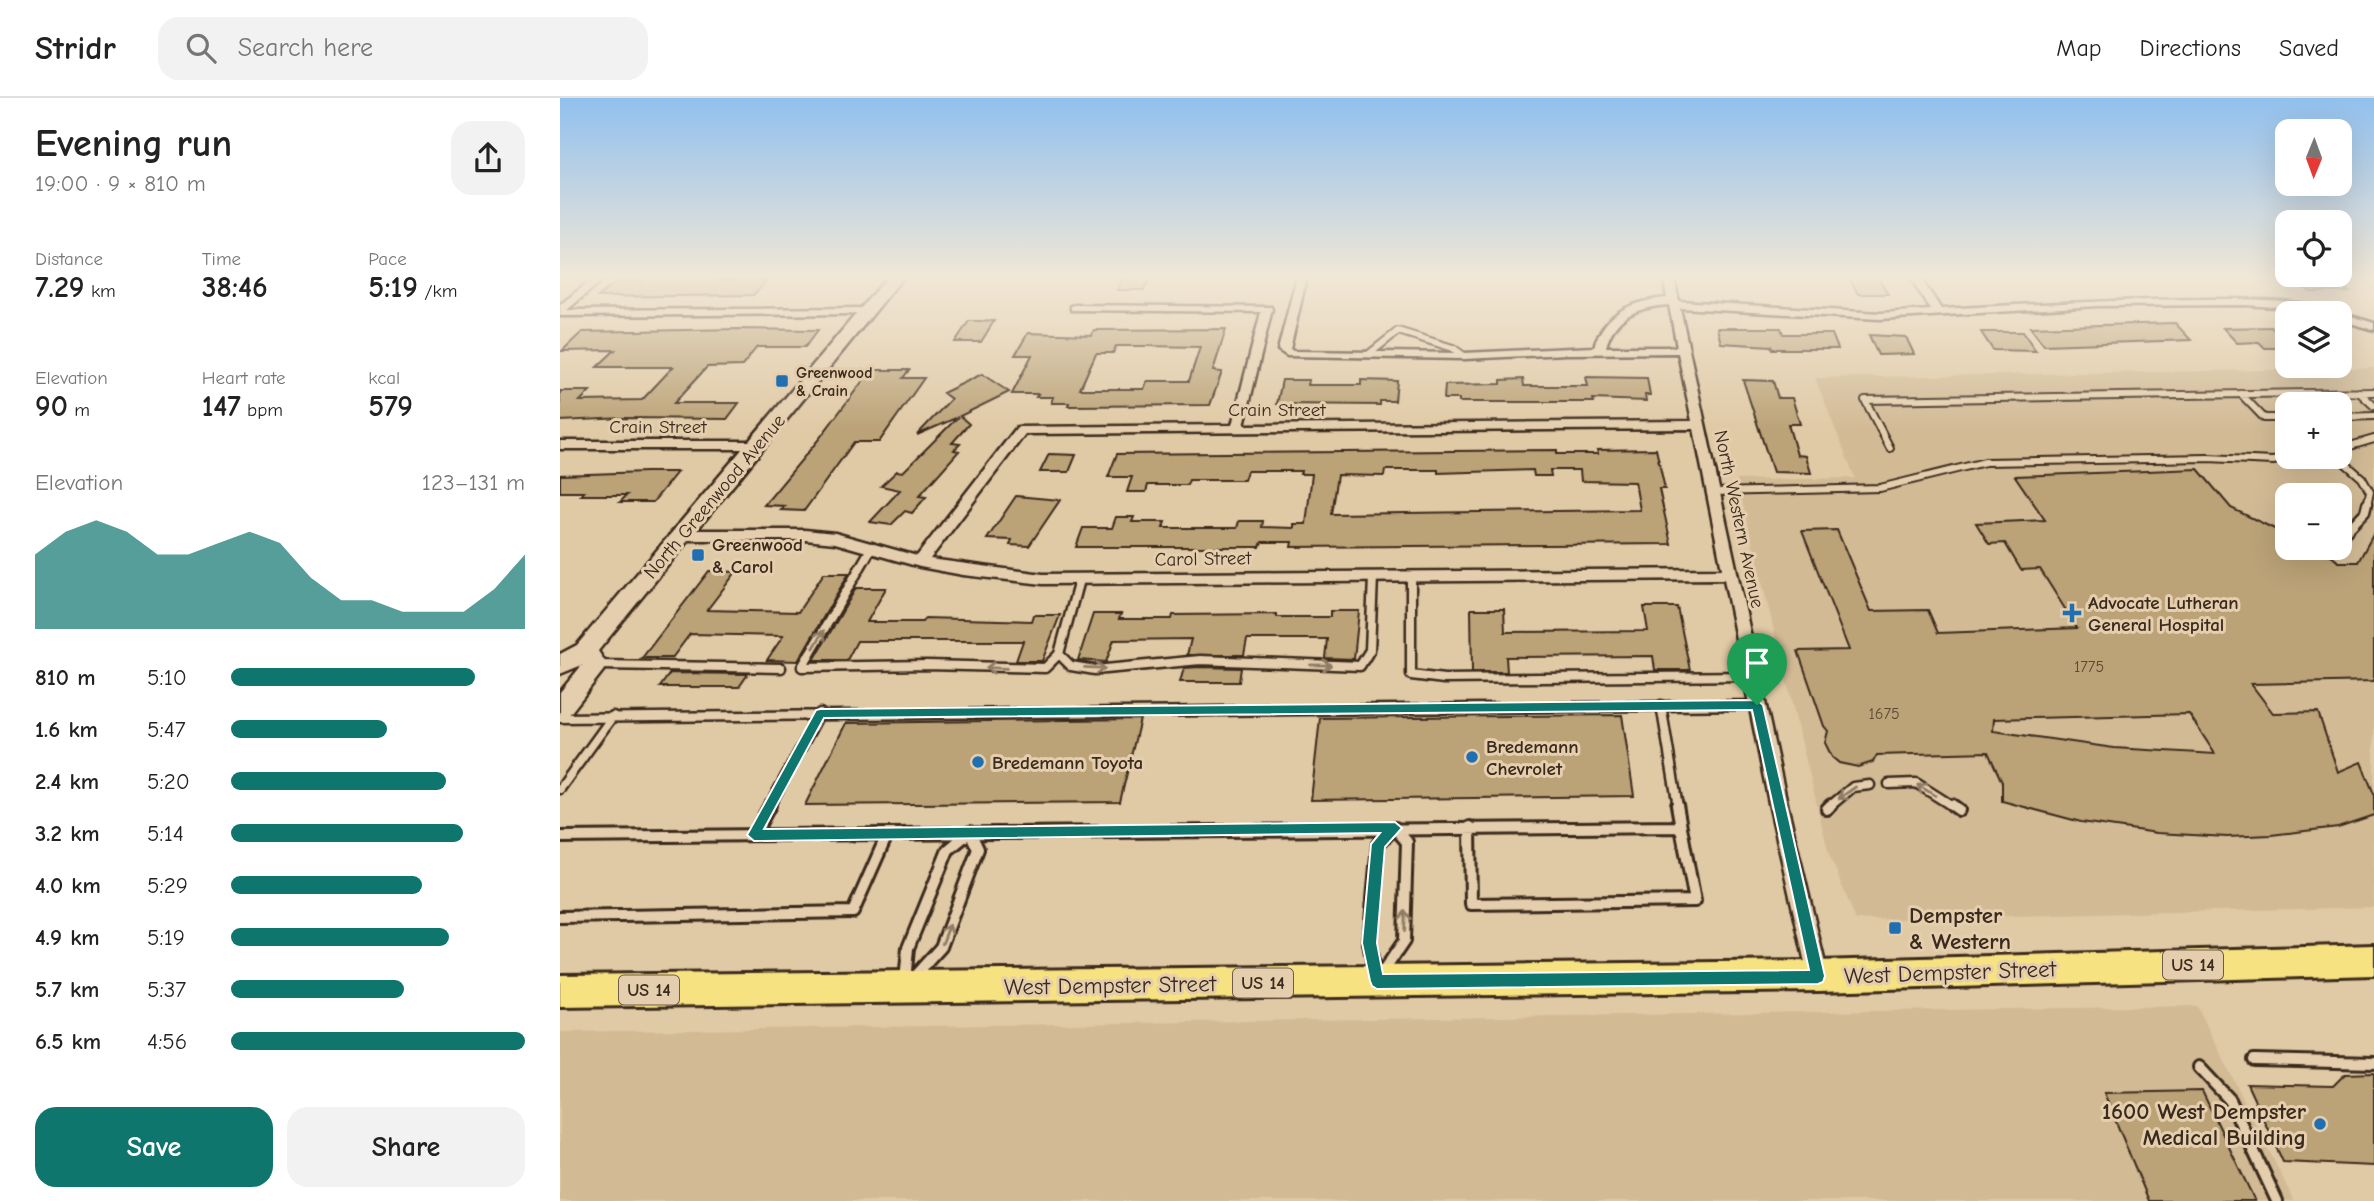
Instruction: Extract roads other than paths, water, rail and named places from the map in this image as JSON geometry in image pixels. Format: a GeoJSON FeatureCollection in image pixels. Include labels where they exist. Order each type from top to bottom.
{"type":"FeatureCollection","features":[{"type":"Feature","properties":{"kind":"main road","name":"North Greenwood Avenue"},"geometry":{"type":"LineString","coordinates":[[560,709],[590,658],[682,534],[852,327]]}},
{"type":"Feature","properties":{"kind":"main road","name":"North Greenwood Avenue"},"geometry":{"type":"LineString","coordinates":[[560,665],[590,658]]}},
{"type":"Feature","properties":{"kind":"main road","name":"West Dempster Street"},"geometry":{"type":"LineString","coordinates":[[560,991],[1818,976],[2374,960]]}},
{"type":"Feature","properties":{"kind":"street"},"geometry":{"type":"LineString","coordinates":[[1237,429],[1262,327]]}},
{"type":"Feature","properties":{"kind":"street"},"geometry":{"type":"LineString","coordinates":[[1289,327],[1284,350],[1291,354],[1464,356],[1684,349]]}},
{"type":"Feature","properties":{"kind":"street"},"geometry":{"type":"LineString","coordinates":[[1599,350],[1606,327]]}},
{"type":"Feature","properties":{"kind":"street","name":"North Western Avenue"},"geometry":{"type":"LineString","coordinates":[[1680,327],[1757,705],[1818,976]]}},
{"type":"Feature","properties":{"kind":"street"},"geometry":{"type":"LineString","coordinates":[[1260,335],[1287,334]]}},
{"type":"Feature","properties":{"kind":"street","name":"Crain Street"},"geometry":{"type":"LineString","coordinates":[[920,562],[1021,430],[1699,425]]}},
{"type":"Feature","properties":{"kind":"street","name":"Crain Street"},"geometry":{"type":"LineString","coordinates":[[560,445],[756,444]]}},
{"type":"Feature","properties":{"kind":"street","name":"Carol Street"},"geometry":{"type":"LineString","coordinates":[[682,534],[805,535],[872,547],[920,562],[1001,576],[1079,580],[1730,574]]}},
{"type":"Feature","properties":{"kind":"street"},"geometry":{"type":"LineString","coordinates":[[560,652],[590,658]]}},
{"type":"Feature","properties":{"kind":"lane"},"geometry":{"type":"LineString","coordinates":[[1369,354],[1398,331],[1453,348],[1464,356]]}},
{"type":"Feature","properties":{"kind":"lane"},"geometry":{"type":"LineString","coordinates":[[2359,392],[2374,406]]}},
{"type":"Feature","properties":{"kind":"lane"},"geometry":{"type":"LineString","coordinates":[[1890,448],[1865,400],[2374,392]]}},
{"type":"Feature","properties":{"kind":"lane"},"geometry":{"type":"LineString","coordinates":[[2241,394],[2264,418],[2275,418]]}},
{"type":"Feature","properties":{"kind":"lane"},"geometry":{"type":"LineString","coordinates":[[2352,416],[2374,416]]}},
{"type":"Feature","properties":{"kind":"lane"},"geometry":{"type":"LineString","coordinates":[[2352,445],[2374,439]]}},
{"type":"Feature","properties":{"kind":"lane"},"geometry":{"type":"LineString","coordinates":[[1713,492],[1880,488],[1985,461],[2208,458],[2275,461]]}},
{"type":"Feature","properties":{"kind":"lane"},"geometry":{"type":"LineString","coordinates":[[2352,469],[2362,478],[2370,492],[2365,512],[2352,526]]}},
{"type":"Feature","properties":{"kind":"lane"},"geometry":{"type":"LineString","coordinates":[[872,547],[802,667],[927,665],[1045,668],[1059,654],[1079,580]]}},
{"type":"Feature","properties":{"kind":"lane"},"geometry":{"type":"LineString","coordinates":[[1059,654],[1071,666],[1095,670],[1200,660],[1360,666],[1370,650],[1373,577]]}},
{"type":"Feature","properties":{"kind":"lane"},"geometry":{"type":"LineString","coordinates":[[1412,577],[1411,675],[1444,679],[1751,676]]}},
{"type":"Feature","properties":{"kind":"lane"},"geometry":{"type":"LineString","coordinates":[[590,658],[781,668]]}},
{"type":"Feature","properties":{"kind":"lane"},"geometry":{"type":"LineString","coordinates":[[1470,827],[1471,904],[1695,901],[1661,705]]}},
{"type":"Feature","properties":{"kind":"lane"},"geometry":{"type":"LineString","coordinates":[[560,718],[820,713],[1757,705]]}},
{"type":"Feature","properties":{"kind":"lane"},"geometry":{"type":"LineString","coordinates":[[754,835],[820,713]]}},
{"type":"Feature","properties":{"kind":"lane"},"geometry":{"type":"LineString","coordinates":[[560,789],[613,716]]}},
{"type":"Feature","properties":{"kind":"lane"},"geometry":{"type":"LineString","coordinates":[[1889,784],[1916,783],[1959,810]]}},
{"type":"Feature","properties":{"kind":"lane"},"geometry":{"type":"LineString","coordinates":[[1826,809],[1853,787],[1870,785]]}},
{"type":"Feature","properties":{"kind":"lane"},"geometry":{"type":"LineString","coordinates":[[560,837],[1681,827]]}},
{"type":"Feature","properties":{"kind":"lane"},"geometry":{"type":"LineString","coordinates":[[1377,981],[1404,941],[1407,842],[1395,828]]}},
{"type":"Feature","properties":{"kind":"lane"},"geometry":{"type":"LineString","coordinates":[[1377,981],[1370,943],[1378,844],[1395,828]]}},
{"type":"Feature","properties":{"kind":"lane"},"geometry":{"type":"LineString","coordinates":[[904,988],[941,947],[978,849],[970,832]]}},
{"type":"Feature","properties":{"kind":"lane"},"geometry":{"type":"LineString","coordinates":[[904,988],[908,948],[948,850],[970,832]]}},
{"type":"Feature","properties":{"kind":"lane"},"geometry":{"type":"LineString","coordinates":[[560,917],[853,912],[887,835]]}},
{"type":"Feature","properties":{"kind":"lane"},"geometry":{"type":"LineString","coordinates":[[2254,1060],[2374,1063]]}},
{"type":"Feature","properties":{"kind":"lane"},"geometry":{"type":"LineString","coordinates":[[2199,1067],[2230,1100],[2277,1201]]}},
{"type":"Feature","properties":{"kind":"place","name":"Greenwood & Crain"},"geometry":{"type":"Point","coordinates":[782,381]}},
{"type":"Feature","properties":{"kind":"place","name":"Greenwood & Carol"},"geometry":{"type":"Point","coordinates":[698,555]}},
{"type":"Feature","properties":{"kind":"place","name":"Advocate Lutheran General Hospital"},"geometry":{"type":"Point","coordinates":[2072,613]}},
{"type":"Feature","properties":{"kind":"place","name":"Bredemann Chevrolet"},"geometry":{"type":"Point","coordinates":[1472,757]}},
{"type":"Feature","properties":{"kind":"place","name":"Bredemann Toyota"},"geometry":{"type":"Point","coordinates":[978,762]}},
{"type":"Feature","properties":{"kind":"place","name":"Dempster & Western"},"geometry":{"type":"Point","coordinates":[1895,928]}},
{"type":"Feature","properties":{"kind":"place","name":"1600 West Dempster Medical Building"},"geometry":{"type":"Point","coordinates":[2320,1124]}}]}
